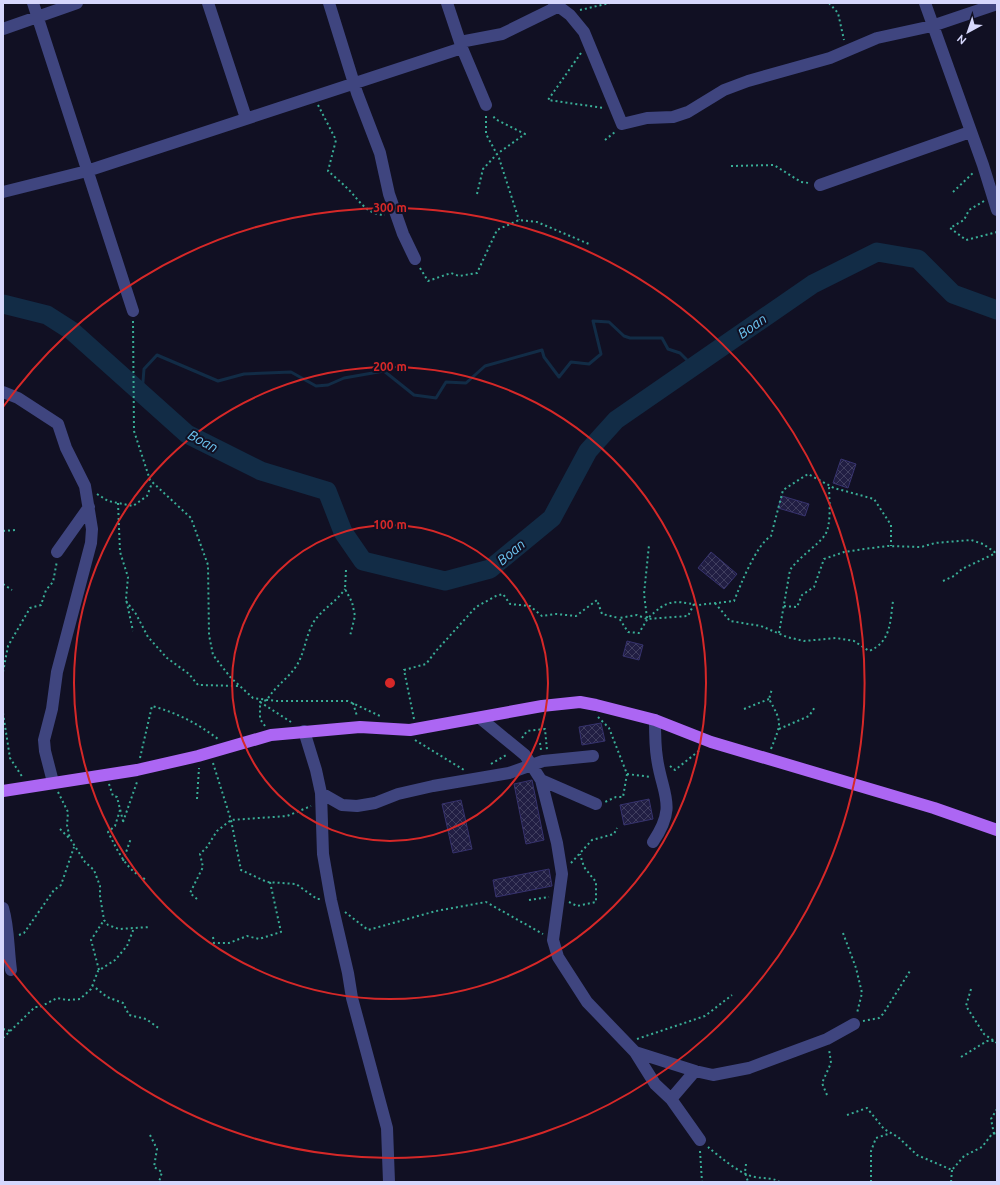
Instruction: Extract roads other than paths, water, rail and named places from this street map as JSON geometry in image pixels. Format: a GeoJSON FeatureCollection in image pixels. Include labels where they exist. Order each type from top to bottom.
{"type":"FeatureCollection","features":[{"type":"Feature","properties":{"kind":"main road"},"geometry":{"type":"LineString","coordinates":[[3,791],[137,770],[203,755],[271,735],[304,730],[360,727],[396,730],[416,729],[542,706],[580,702],[596,704],[655,720],[711,742],[767,760],[934,808],[997,830]]}},
{"type":"Feature","properties":{"kind":"street"},"geometry":{"type":"LineString","coordinates":[[33,3],[133,311]]}},
{"type":"Feature","properties":{"kind":"street"},"geometry":{"type":"LineString","coordinates":[[3,29],[77,3]]}},
{"type":"Feature","properties":{"kind":"street"},"geometry":{"type":"LineString","coordinates":[[208,3],[246,118]]}},
{"type":"Feature","properties":{"kind":"street"},"geometry":{"type":"LineString","coordinates":[[330,3],[354,82],[380,152],[389,194],[415,259]]}},
{"type":"Feature","properties":{"kind":"street"},"geometry":{"type":"LineString","coordinates":[[447,3],[461,45],[486,105]]}},
{"type":"Feature","properties":{"kind":"street"},"geometry":{"type":"LineString","coordinates":[[925,3],[983,165],[997,210]]}},
{"type":"Feature","properties":{"kind":"street"},"geometry":{"type":"LineString","coordinates":[[3,192],[87,171],[461,45],[502,34],[556,5],[570,15],[584,32],[622,124],[647,118],[673,117],[688,112],[724,90],[770,74],[830,58],[877,38],[932,26],[997,4]]}},
{"type":"Feature","properties":{"kind":"street"},"geometry":{"type":"LineString","coordinates":[[820,185],[970,132]]}},
{"type":"Feature","properties":{"kind":"street"},"geometry":{"type":"LineString","coordinates":[[3,392],[18,398],[58,424],[66,448],[84,486],[92,529],[91,543],[57,672],[52,709],[44,740],[45,751],[53,782]]}},
{"type":"Feature","properties":{"kind":"street"},"geometry":{"type":"LineString","coordinates":[[57,552],[89,507]]}},
{"type":"Feature","properties":{"kind":"street"},"geometry":{"type":"LineString","coordinates":[[480,718],[518,748],[532,764],[541,780],[557,843],[562,874],[552,940],[558,957],[568,975],[587,1002],[631,1047],[655,1084],[671,1099],[700,1140]]}},
{"type":"Feature","properties":{"kind":"street"},"geometry":{"type":"LineString","coordinates":[[653,842],[664,819],[668,802],[657,758],[655,720]]}},
{"type":"Feature","properties":{"kind":"street"},"geometry":{"type":"LineString","coordinates":[[304,730],[321,793],[323,854],[331,900],[348,972],[354,1006],[387,1128],[388,1182]]}},
{"type":"Feature","properties":{"kind":"street"},"geometry":{"type":"LineString","coordinates":[[321,793],[342,805],[357,806],[375,803],[398,794],[433,786],[509,773],[532,764],[549,760],[593,756]]}},
{"type":"Feature","properties":{"kind":"street"},"geometry":{"type":"LineString","coordinates":[[541,780],[596,804]]}},
{"type":"Feature","properties":{"kind":"street"},"geometry":{"type":"LineString","coordinates":[[3,908],[8,933],[8,952],[11,970]]}},
{"type":"Feature","properties":{"kind":"street"},"geometry":{"type":"LineString","coordinates":[[631,1047],[695,1071],[713,1075],[748,1068],[827,1039],[854,1024]]}},
{"type":"Feature","properties":{"kind":"street"},"geometry":{"type":"LineString","coordinates":[[671,1099],[695,1071]]}},
{"type":"Feature","properties":{"kind":"waterway","name":"Boan"},"geometry":{"type":"LineString","coordinates":[[3,304],[47,315],[72,331],[187,434],[261,471],[327,491],[343,532],[363,561],[445,581],[490,569],[552,518],[588,451],[616,420],[813,284],[877,252],[918,259],[953,294],[997,310]]}},
{"type":"Feature","properties":{"kind":"waterway"},"geometry":{"type":"LineString","coordinates":[[142,394],[144,369],[157,355],[218,381],[244,374],[291,372],[316,386],[328,385],[344,378],[384,371],[414,395],[436,398],[446,382],[466,383],[485,366],[542,350],[544,357],[559,377],[571,362],[589,364],[601,354],[593,321],[609,322],[624,336],[630,338],[662,338],[668,349],[680,353],[693,366]]}}]}
